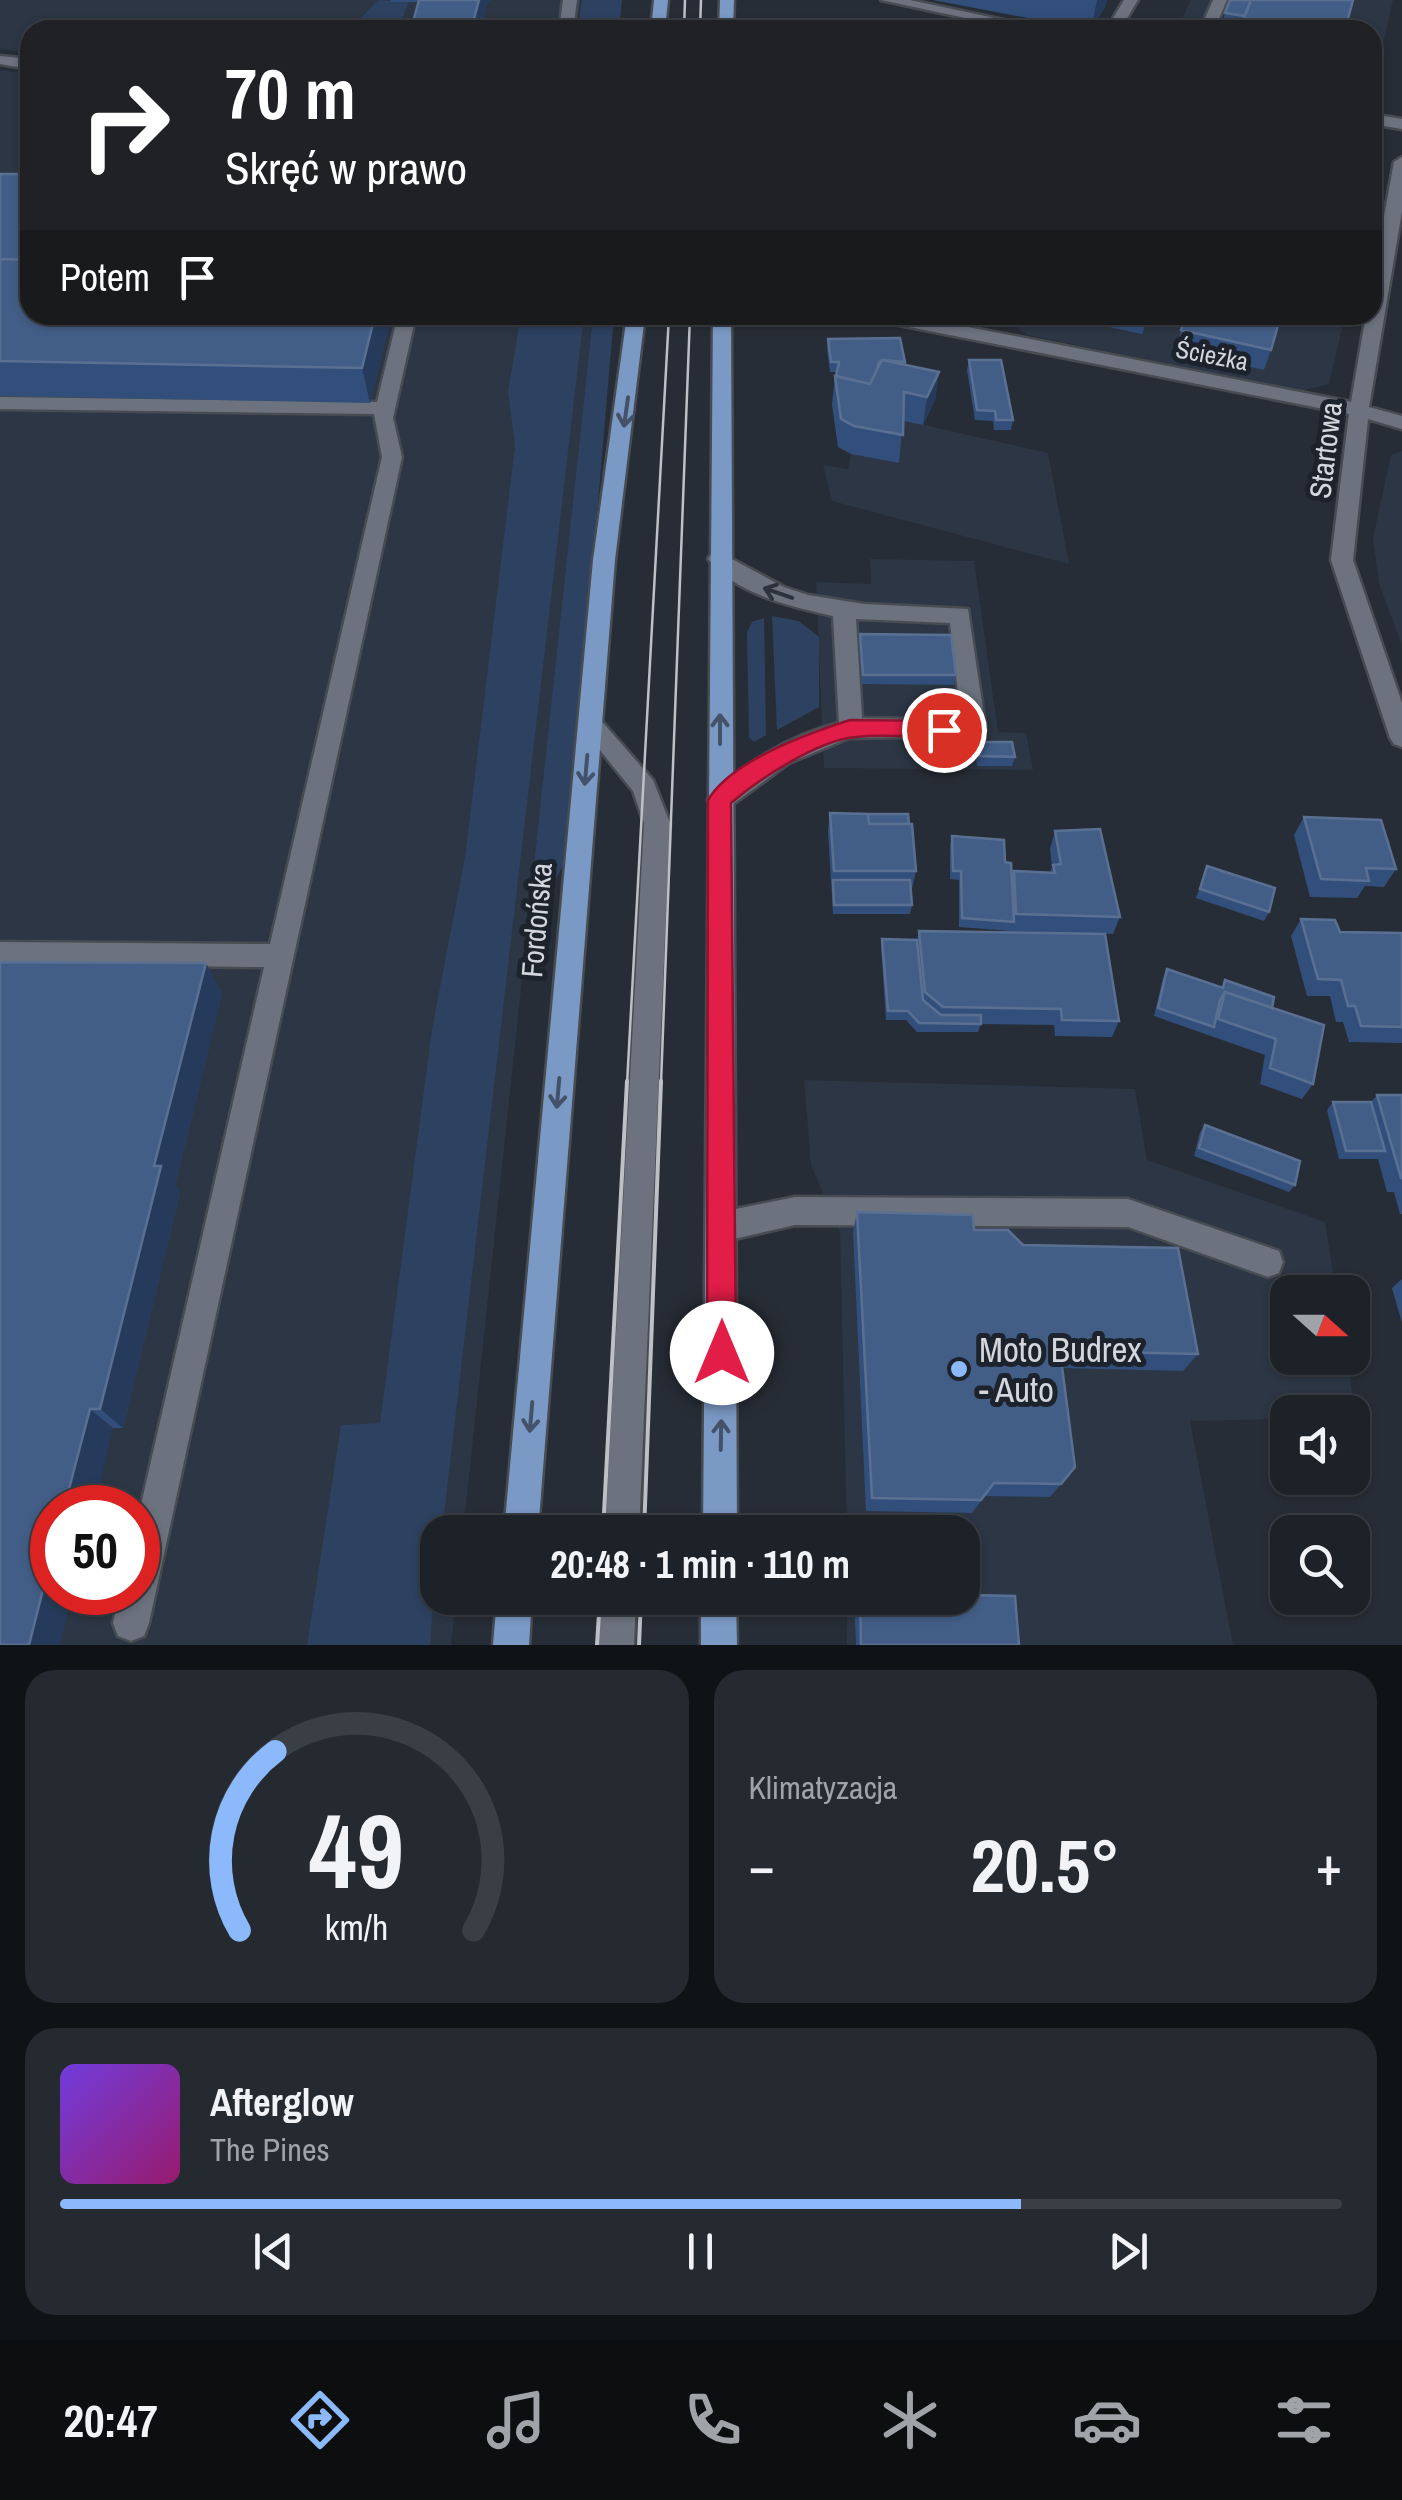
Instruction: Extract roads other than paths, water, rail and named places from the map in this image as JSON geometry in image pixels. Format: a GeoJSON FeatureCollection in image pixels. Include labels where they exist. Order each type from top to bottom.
{"type":"FeatureCollection","features":[{"type":"Feature","properties":{"kind":"main road","name":"Fordońska"},"geometry":{"type":"LineString","coordinates":[[522,1515],[604,560],[635,325]]}},
{"type":"Feature","properties":{"kind":"main road"},"geometry":{"type":"LineString","coordinates":[[720,1515],[722,325]]}},
{"type":"Feature","properties":{"kind":"main road"},"geometry":{"type":"LineString","coordinates":[[511,1645],[514,1615]]}},
{"type":"Feature","properties":{"kind":"main road"},"geometry":{"type":"LineString","coordinates":[[719,1615],[719,1645]]}},
{"type":"Feature","properties":{"kind":"street"},"geometry":{"type":"LineString","coordinates":[[888,0],[992,20]]}},
{"type":"Feature","properties":{"kind":"street","name":"Startowa"},"geometry":{"type":"LineString","coordinates":[[1382,273],[1398,204],[1402,162]]}},
{"type":"Feature","properties":{"kind":"street"},"geometry":{"type":"LineString","coordinates":[[131,1623],[392,457],[383,418],[405,325]]}},
{"type":"Feature","properties":{"kind":"street","name":"Ścieżka"},"geometry":{"type":"LineString","coordinates":[[974,325],[1402,423]]}},
{"type":"Feature","properties":{"kind":"street","name":"Startowa"},"geometry":{"type":"LineString","coordinates":[[1371,325],[1342,560],[1402,738]]}},
{"type":"Feature","properties":{"kind":"street"},"geometry":{"type":"LineString","coordinates":[[0,403],[135,412],[385,408]]}},
{"type":"Feature","properties":{"kind":"street"},"geometry":{"type":"LineString","coordinates":[[720,558],[761,586],[844,613],[960,615],[974,730],[850,728],[776,759],[748,775],[720,800]]}},
{"type":"Feature","properties":{"kind":"street"},"geometry":{"type":"LineString","coordinates":[[844,613],[850,728]]}},
{"type":"Feature","properties":{"kind":"street"},"geometry":{"type":"LineString","coordinates":[[590,722],[644,788],[658,824],[623,1515]]}},
{"type":"Feature","properties":{"kind":"street"},"geometry":{"type":"LineString","coordinates":[[0,953],[279,956]]}},
{"type":"Feature","properties":{"kind":"street"},"geometry":{"type":"LineString","coordinates":[[721,1227],[795,1211],[1128,1213],[1268,1262]]}},
{"type":"Feature","properties":{"kind":"street"},"geometry":{"type":"LineString","coordinates":[[616,1645],[617,1615]]}},
{"type":"Feature","properties":{"kind":"tram line"},"geometry":{"type":"LineString","coordinates":[[684,20],[685,0]]}},
{"type":"Feature","properties":{"kind":"tram line"},"geometry":{"type":"LineString","coordinates":[[700,20],[701,0]]}},
{"type":"Feature","properties":{"kind":"tram line"},"geometry":{"type":"LineString","coordinates":[[627,1084],[668,325]]}},
{"type":"Feature","properties":{"kind":"tram line"},"geometry":{"type":"LineString","coordinates":[[661,1084],[690,325]]}},
{"type":"Feature","properties":{"kind":"tram line"},"geometry":{"type":"LineString","coordinates":[[604,1515],[627,1081]]}},
{"type":"Feature","properties":{"kind":"tram line"},"geometry":{"type":"LineString","coordinates":[[645,1515],[661,1081]]}},
{"type":"Feature","properties":{"kind":"tram line"},"geometry":{"type":"LineString","coordinates":[[597,1645],[599,1615]]}},
{"type":"Feature","properties":{"kind":"tram line"},"geometry":{"type":"LineString","coordinates":[[639,1645],[640,1615]]}},
{"type":"Feature","properties":{"kind":"place","name":"Moto Budrex - Auto"},"geometry":{"type":"Point","coordinates":[959,1369]}}]}
